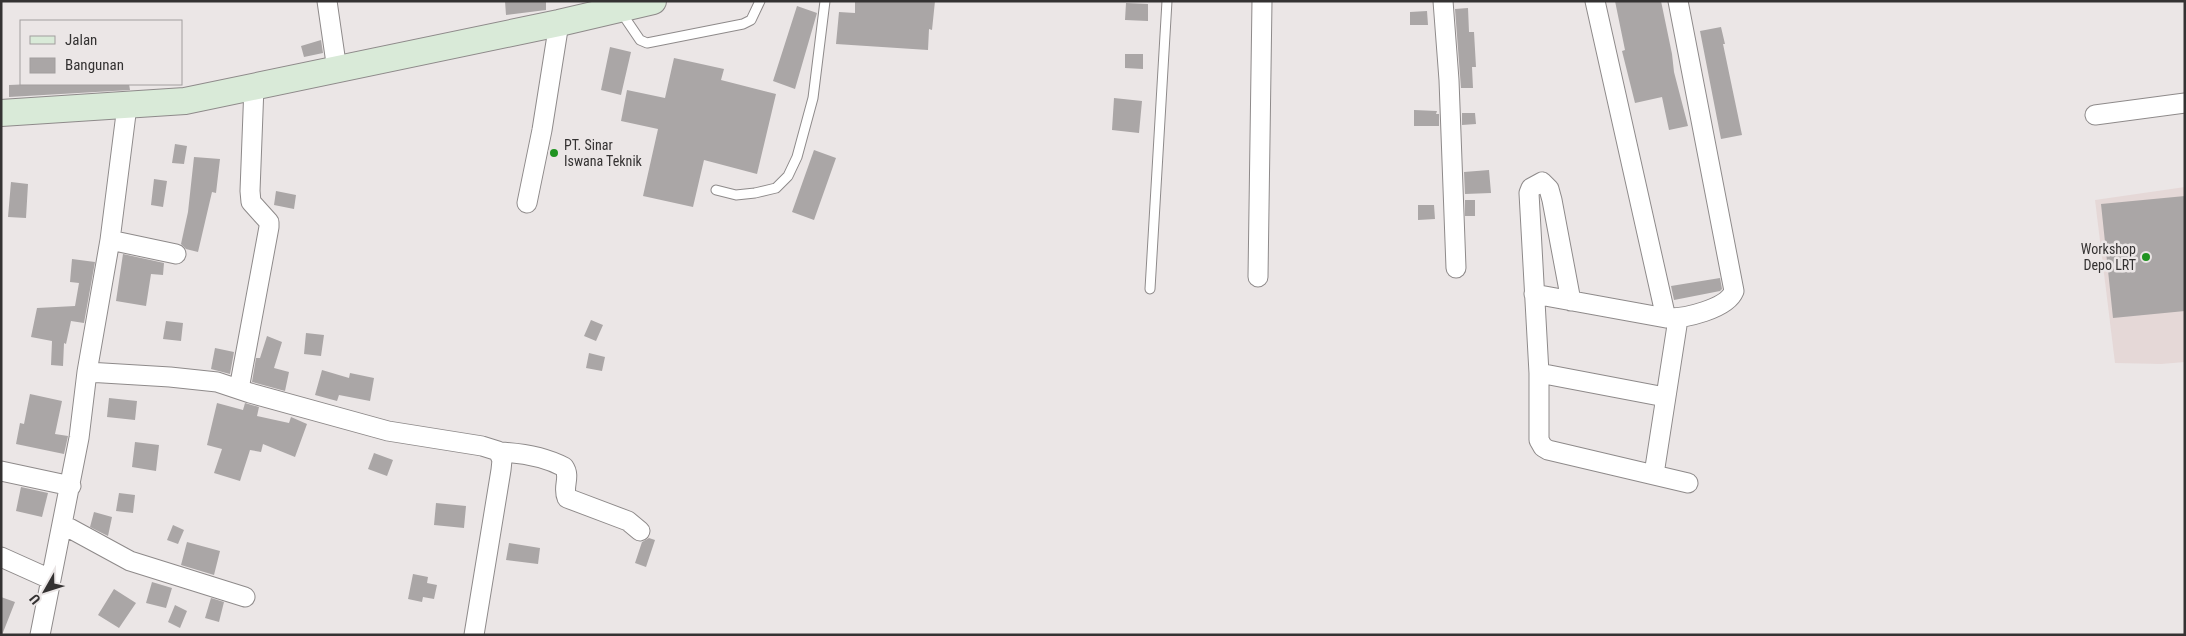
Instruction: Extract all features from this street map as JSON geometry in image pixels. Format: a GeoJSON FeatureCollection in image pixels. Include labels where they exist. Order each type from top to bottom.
{"type":"FeatureCollection","features":[{"type":"Feature","properties":{"kind":"street"},"geometry":{"type":"LineString","coordinates":[[327,1],[337,70]]}},
{"type":"Feature","properties":{"kind":"street"},"geometry":{"type":"LineString","coordinates":[[1,113],[185,101],[559,23],[653,1]]}},
{"type":"Feature","properties":{"kind":"street"},"geometry":{"type":"LineString","coordinates":[[1258,277],[1262,1]]}},
{"type":"Feature","properties":{"kind":"street"},"geometry":{"type":"LineString","coordinates":[[1443,1],[1449,80],[1456,268]]}},
{"type":"Feature","properties":{"kind":"street"},"geometry":{"type":"LineString","coordinates":[[1595,1],[1672,318],[1665,397],[1654,474]]}},
{"type":"Feature","properties":{"kind":"street"},"geometry":{"type":"LineString","coordinates":[[1534,294],[1672,318],[1727,302],[1734,291],[1678,1]]}},
{"type":"Feature","properties":{"kind":"street"},"geometry":{"type":"LineString","coordinates":[[527,203],[542,130],[559,23]]}},
{"type":"Feature","properties":{"kind":"street"},"geometry":{"type":"LineString","coordinates":[[239,389],[269,227],[269,222],[251,202],[254,86]]}},
{"type":"Feature","properties":{"kind":"street"},"geometry":{"type":"LineString","coordinates":[[2095,115],[2185,102]]}},
{"type":"Feature","properties":{"kind":"street"},"geometry":{"type":"LineString","coordinates":[[40,635],[79,438],[87,372],[110,240],[127,106]]}},
{"type":"Feature","properties":{"kind":"street"},"geometry":{"type":"LineString","coordinates":[[1571,301],[1552,200],[1549,188],[1542,182],[1531,188],[1528,194],[1539,373],[1539,440],[1542,447],[1688,483]]}},
{"type":"Feature","properties":{"kind":"street"},"geometry":{"type":"LineString","coordinates":[[110,240],[176,254]]}},
{"type":"Feature","properties":{"kind":"street"},"geometry":{"type":"LineString","coordinates":[[87,372],[217,382],[388,431],[482,446],[500,452],[536,458],[564,467],[567,474],[564,490],[567,498],[628,521],[640,531]]}},
{"type":"Feature","properties":{"kind":"street"},"geometry":{"type":"LineString","coordinates":[[1539,373],[1665,397]]}},
{"type":"Feature","properties":{"kind":"street"},"geometry":{"type":"LineString","coordinates":[[474,635],[501,470],[502,460],[500,452]]}},
{"type":"Feature","properties":{"kind":"street"},"geometry":{"type":"LineString","coordinates":[[1,471],[71,486]]}},
{"type":"Feature","properties":{"kind":"street"},"geometry":{"type":"LineString","coordinates":[[62,524],[130,560],[245,597]]}},
{"type":"Feature","properties":{"kind":"street"},"geometry":{"type":"LineString","coordinates":[[1,557],[50,579]]}},
{"type":"Feature","properties":{"kind":"lane"},"geometry":{"type":"LineString","coordinates":[[619,9],[640,40],[647,43],[744,24],[751,20],[760,1]]}},
{"type":"Feature","properties":{"kind":"lane"},"geometry":{"type":"LineString","coordinates":[[716,190],[736,194],[755,194],[776,188],[788,176],[797,157],[813,98],[825,1]]}},
{"type":"Feature","properties":{"kind":"lane"},"geometry":{"type":"LineString","coordinates":[[1150,289],[1167,1]]}},
{"type":"Feature","properties":{"kind":"shaded area","name":"Workshop Depo LRT"},"geometry":{"type":"Polygon","coordinates":[[[2185,187],[2185,362],[2161,364],[2115,363],[2095,200],[2185,187]]]}},
{"type":"Feature","properties":{"kind":"building"},"geometry":{"type":"Polygon","coordinates":[[[505,1],[546,1],[546,10],[506,15],[505,1]]]}},
{"type":"Feature","properties":{"kind":"building"},"geometry":{"type":"Polygon","coordinates":[[[855,1],[935,1],[932,30],[929,29],[928,50],[836,44],[839,12],[855,13],[855,1]]]}},
{"type":"Feature","properties":{"kind":"building"},"geometry":{"type":"Polygon","coordinates":[[[1615,1],[1661,1],[1674,72],[1688,126],[1669,130],[1662,97],[1635,103],[1622,51],[1625,50],[1615,1]]]}},
{"type":"Feature","properties":{"kind":"building"},"geometry":{"type":"Polygon","coordinates":[[[1126,3],[1148,4],[1148,21],[1125,20],[1126,3]]]}},
{"type":"Feature","properties":{"kind":"building"},"geometry":{"type":"Polygon","coordinates":[[[797,6],[817,13],[795,89],[773,81],[797,6]]]}},
{"type":"Feature","properties":{"kind":"building"},"geometry":{"type":"Polygon","coordinates":[[[1468,8],[1469,32],[1474,32],[1476,67],[1472,67],[1473,88],[1461,88],[1455,9],[1468,8]]]}},
{"type":"Feature","properties":{"kind":"building"},"geometry":{"type":"Polygon","coordinates":[[[1427,11],[1428,25],[1410,25],[1410,12],[1427,11]]]}},
{"type":"Feature","properties":{"kind":"building"},"geometry":{"type":"Polygon","coordinates":[[[1721,27],[1742,135],[1721,139],[1700,31],[1721,27]]]}},
{"type":"Feature","properties":{"kind":"building"},"geometry":{"type":"Polygon","coordinates":[[[321,40],[323,53],[304,57],[301,46],[321,40]]]}},
{"type":"Feature","properties":{"kind":"building"},"geometry":{"type":"Polygon","coordinates":[[[610,47],[631,52],[621,95],[601,90],[610,47]]]}},
{"type":"Feature","properties":{"kind":"building"},"geometry":{"type":"Polygon","coordinates":[[[1125,54],[1143,54],[1143,69],[1125,68],[1125,54]]]}},
{"type":"Feature","properties":{"kind":"building"},"geometry":{"type":"Polygon","coordinates":[[[674,58],[724,69],[721,80],[776,94],[757,174],[704,160],[693,207],[643,196],[658,129],[621,121],[627,90],[665,98],[674,58]]]}},
{"type":"Feature","properties":{"kind":"building"},"geometry":{"type":"Polygon","coordinates":[[[9,85],[129,85],[130,90],[9,97],[9,85]]]}},
{"type":"Feature","properties":{"kind":"building"},"geometry":{"type":"Polygon","coordinates":[[[1114,98],[1142,101],[1139,133],[1112,130],[1114,98]]]}},
{"type":"Feature","properties":{"kind":"building"},"geometry":{"type":"Polygon","coordinates":[[[1414,110],[1437,111],[1436,114],[1439,114],[1439,126],[1414,126],[1414,110]]]}},
{"type":"Feature","properties":{"kind":"building"},"geometry":{"type":"Polygon","coordinates":[[[1462,113],[1475,113],[1476,124],[1462,125],[1462,113]]]}},
{"type":"Feature","properties":{"kind":"building"},"geometry":{"type":"Polygon","coordinates":[[[175,144],[187,146],[184,164],[172,163],[175,144]]]}},
{"type":"Feature","properties":{"kind":"building"},"geometry":{"type":"Polygon","coordinates":[[[814,150],[836,158],[814,220],[792,212],[814,150]]]}},
{"type":"Feature","properties":{"kind":"building"},"geometry":{"type":"Polygon","coordinates":[[[194,157],[220,159],[216,193],[212,192],[198,252],[186,249],[181,244],[188,212],[194,157]]]}},
{"type":"Feature","properties":{"kind":"building"},"geometry":{"type":"Polygon","coordinates":[[[1489,170],[1491,193],[1465,194],[1464,172],[1489,170]]]}},
{"type":"Feature","properties":{"kind":"building"},"geometry":{"type":"Polygon","coordinates":[[[154,179],[167,181],[163,207],[151,205],[154,179]]]}},
{"type":"Feature","properties":{"kind":"building"},"geometry":{"type":"Polygon","coordinates":[[[11,182],[28,184],[26,218],[8,217],[11,182]]]}},
{"type":"Feature","properties":{"kind":"building"},"geometry":{"type":"Polygon","coordinates":[[[276,191],[296,195],[294,209],[274,205],[276,191]]]}},
{"type":"Feature","properties":{"kind":"building","name":"Workshop Depo LRT"},"geometry":{"type":"Polygon","coordinates":[[[2185,196],[2185,311],[2113,318],[2101,204],[2185,196]]]}},
{"type":"Feature","properties":{"kind":"building"},"geometry":{"type":"Polygon","coordinates":[[[1465,200],[1475,200],[1475,216],[1465,216],[1465,200]]]}},
{"type":"Feature","properties":{"kind":"building"},"geometry":{"type":"Polygon","coordinates":[[[1418,205],[1434,205],[1435,219],[1418,220],[1418,205]]]}},
{"type":"Feature","properties":{"kind":"building"},"geometry":{"type":"Polygon","coordinates":[[[123,254],[164,263],[163,275],[151,274],[146,306],[116,301],[123,254]]]}},
{"type":"Feature","properties":{"kind":"building"},"geometry":{"type":"Polygon","coordinates":[[[72,259],[95,262],[84,323],[71,321],[66,344],[64,343],[63,366],[51,365],[52,341],[31,337],[37,308],[75,306],[79,283],[70,282],[72,259]]]}},
{"type":"Feature","properties":{"kind":"building"},"geometry":{"type":"Polygon","coordinates":[[[1720,278],[1722,289],[1720,291],[1674,300],[1671,286],[1720,278]]]}},
{"type":"Feature","properties":{"kind":"building"},"geometry":{"type":"Polygon","coordinates":[[[591,320],[603,325],[596,341],[584,336],[591,320]]]}},
{"type":"Feature","properties":{"kind":"building"},"geometry":{"type":"Polygon","coordinates":[[[166,321],[183,323],[181,341],[163,339],[166,321]]]}},
{"type":"Feature","properties":{"kind":"building"},"geometry":{"type":"Polygon","coordinates":[[[306,333],[324,335],[321,356],[304,354],[306,333]]]}},
{"type":"Feature","properties":{"kind":"building"},"geometry":{"type":"Polygon","coordinates":[[[267,336],[282,342],[274,368],[289,372],[285,391],[252,382],[256,358],[260,358],[267,336]]]}},
{"type":"Feature","properties":{"kind":"building"},"geometry":{"type":"Polygon","coordinates":[[[215,348],[234,352],[230,374],[211,369],[215,348]]]}},
{"type":"Feature","properties":{"kind":"building"},"geometry":{"type":"Polygon","coordinates":[[[589,353],[605,357],[602,371],[586,368],[589,353]]]}},
{"type":"Feature","properties":{"kind":"building"},"geometry":{"type":"Polygon","coordinates":[[[322,370],[349,378],[350,373],[374,378],[370,401],[339,395],[337,401],[315,395],[322,370]]]}},
{"type":"Feature","properties":{"kind":"building"},"geometry":{"type":"Polygon","coordinates":[[[30,394],[62,401],[55,434],[68,436],[64,454],[16,444],[20,423],[24,424],[30,394]]]}},
{"type":"Feature","properties":{"kind":"building"},"geometry":{"type":"Polygon","coordinates":[[[109,398],[137,401],[135,420],[107,417],[109,398]]]}},
{"type":"Feature","properties":{"kind":"building"},"geometry":{"type":"Polygon","coordinates":[[[217,403],[243,410],[245,403],[259,407],[257,416],[289,423],[291,417],[307,424],[295,457],[263,444],[261,452],[250,450],[240,481],[214,473],[222,449],[207,445],[217,403]]]}},
{"type":"Feature","properties":{"kind":"building"},"geometry":{"type":"Polygon","coordinates":[[[135,442],[159,445],[156,471],[132,467],[135,442]]]}},
{"type":"Feature","properties":{"kind":"building"},"geometry":{"type":"Polygon","coordinates":[[[374,453],[393,460],[387,476],[368,469],[374,453]]]}},
{"type":"Feature","properties":{"kind":"building"},"geometry":{"type":"Polygon","coordinates":[[[21,487],[48,493],[42,517],[16,511],[21,487]]]}},
{"type":"Feature","properties":{"kind":"building"},"geometry":{"type":"Polygon","coordinates":[[[119,493],[135,495],[133,513],[116,511],[119,493]]]}},
{"type":"Feature","properties":{"kind":"building"},"geometry":{"type":"Polygon","coordinates":[[[436,503],[466,506],[464,528],[434,525],[436,503]]]}},
{"type":"Feature","properties":{"kind":"building"},"geometry":{"type":"Polygon","coordinates":[[[94,512],[112,517],[108,536],[90,527],[94,512]]]}},
{"type":"Feature","properties":{"kind":"building"},"geometry":{"type":"Polygon","coordinates":[[[173,525],[184,530],[178,544],[167,540],[173,525]]]}},
{"type":"Feature","properties":{"kind":"building"},"geometry":{"type":"Polygon","coordinates":[[[649,538],[655,540],[646,567],[635,563],[642,542],[649,538]]]}},
{"type":"Feature","properties":{"kind":"building"},"geometry":{"type":"Polygon","coordinates":[[[187,542],[220,551],[214,575],[181,565],[187,542]]]}},
{"type":"Feature","properties":{"kind":"building"},"geometry":{"type":"Polygon","coordinates":[[[509,543],[540,548],[538,564],[506,560],[509,543]]]}},
{"type":"Feature","properties":{"kind":"building"},"geometry":{"type":"Polygon","coordinates":[[[413,574],[428,577],[427,583],[437,585],[434,599],[423,597],[422,602],[408,599],[413,574]]]}},
{"type":"Feature","properties":{"kind":"building"},"geometry":{"type":"Polygon","coordinates":[[[152,582],[172,588],[166,608],[146,603],[152,582]]]}},
{"type":"Feature","properties":{"kind":"building"},"geometry":{"type":"Polygon","coordinates":[[[114,589],[136,603],[119,628],[98,615],[114,589]]]}},
{"type":"Feature","properties":{"kind":"building"},"geometry":{"type":"Polygon","coordinates":[[[1,597],[15,602],[2,635],[1,635],[1,597]]]}},
{"type":"Feature","properties":{"kind":"building"},"geometry":{"type":"Polygon","coordinates":[[[211,598],[224,602],[219,622],[205,618],[211,598]]]}},
{"type":"Feature","properties":{"kind":"building"},"geometry":{"type":"Polygon","coordinates":[[[175,605],[187,611],[180,628],[168,622],[175,605]]]}},
{"type":"Feature","properties":{"kind":"place","name":"PT. Sinar Iswana Teknik"},"geometry":{"type":"Point","coordinates":[554,153]}},
{"type":"Feature","properties":{"kind":"place","name":"Workshop Depo LRT"},"geometry":{"type":"Point","coordinates":[2146,257]}}]}
